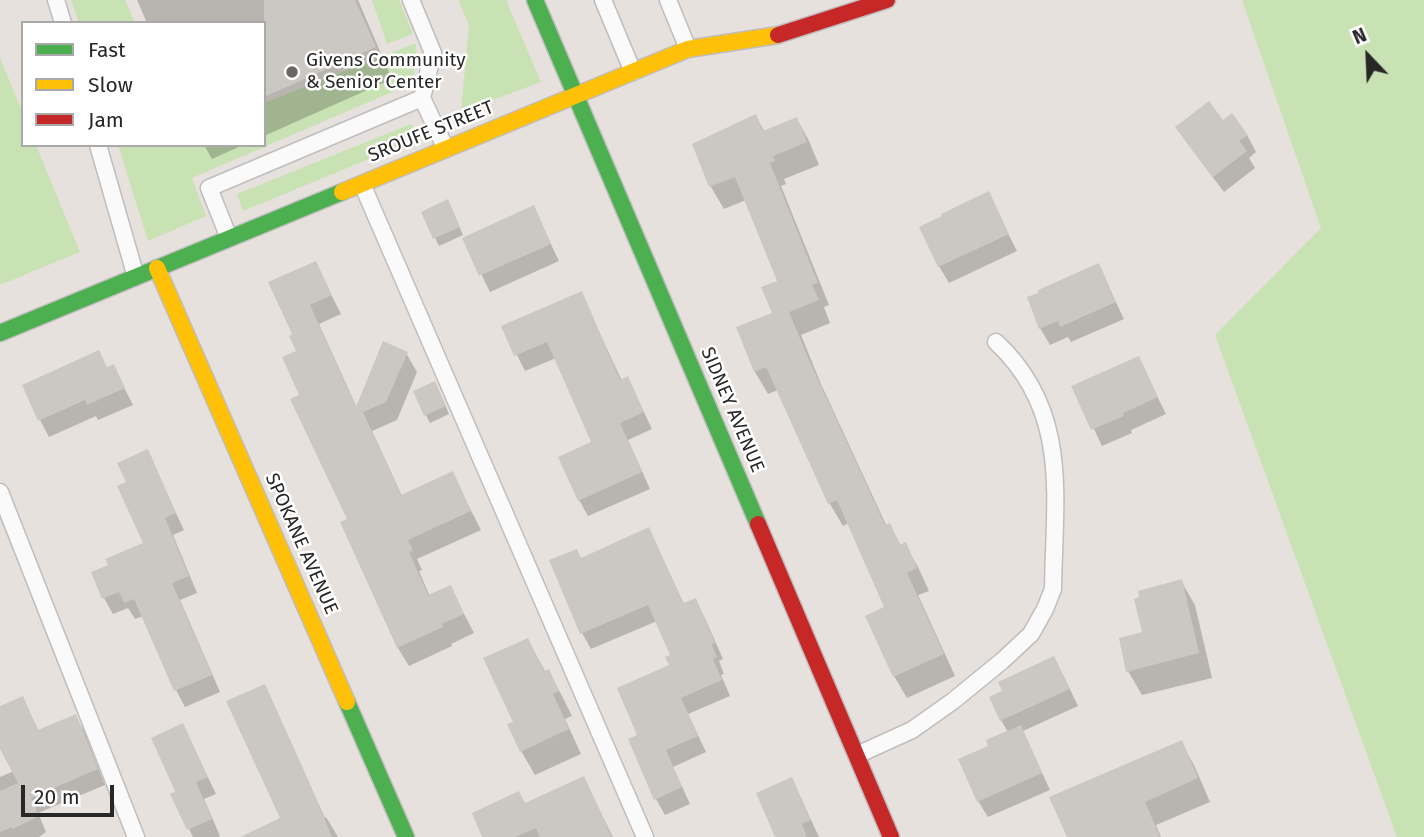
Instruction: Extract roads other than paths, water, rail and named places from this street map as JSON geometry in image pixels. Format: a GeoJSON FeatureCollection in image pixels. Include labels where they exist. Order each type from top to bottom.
{"type":"FeatureCollection","features":[{"type":"Feature","properties":{"kind":"street","name":"SIDNEY AVENUE"},"geometry":{"type":"LineString","coordinates":[[534,0],[891,837]]}},
{"type":"Feature","properties":{"kind":"street","name":"SROUFE STREET"},"geometry":{"type":"LineString","coordinates":[[0,333],[688,49],[768,38],[887,0]]}},
{"type":"Feature","properties":{"kind":"street","name":"SPOKANE AVENUE"},"geometry":{"type":"LineString","coordinates":[[157,268],[406,837]]}},
{"type":"Feature","properties":{"kind":"lane"},"geometry":{"type":"LineString","coordinates":[[56,0],[62,21]]}},
{"type":"Feature","properties":{"kind":"lane"},"geometry":{"type":"LineString","coordinates":[[411,0],[433,53],[422,98],[446,149]]}},
{"type":"Feature","properties":{"kind":"lane"},"geometry":{"type":"LineString","coordinates":[[603,0],[633,72]]}},
{"type":"Feature","properties":{"kind":"lane"},"geometry":{"type":"LineString","coordinates":[[668,0],[688,49]]}},
{"type":"Feature","properties":{"kind":"lane"},"geometry":{"type":"LineString","coordinates":[[229,239],[209,188],[422,98]]}},
{"type":"Feature","properties":{"kind":"lane"},"geometry":{"type":"LineString","coordinates":[[99,147],[136,276]]}},
{"type":"Feature","properties":{"kind":"lane"},"geometry":{"type":"LineString","coordinates":[[362,184],[645,837]]}},
{"type":"Feature","properties":{"kind":"lane"},"geometry":{"type":"LineString","coordinates":[[857,755],[912,730],[1002,661],[1031,634],[1053,589],[1053,450],[1047,423],[1035,393],[1008,354],[996,342]]}},
{"type":"Feature","properties":{"kind":"lane"},"geometry":{"type":"LineString","coordinates":[[0,492],[136,837]]}},
{"type":"Feature","properties":{"kind":"place","name":"Givens Community & Senior Center"},"geometry":{"type":"Point","coordinates":[292,72]}}]}
